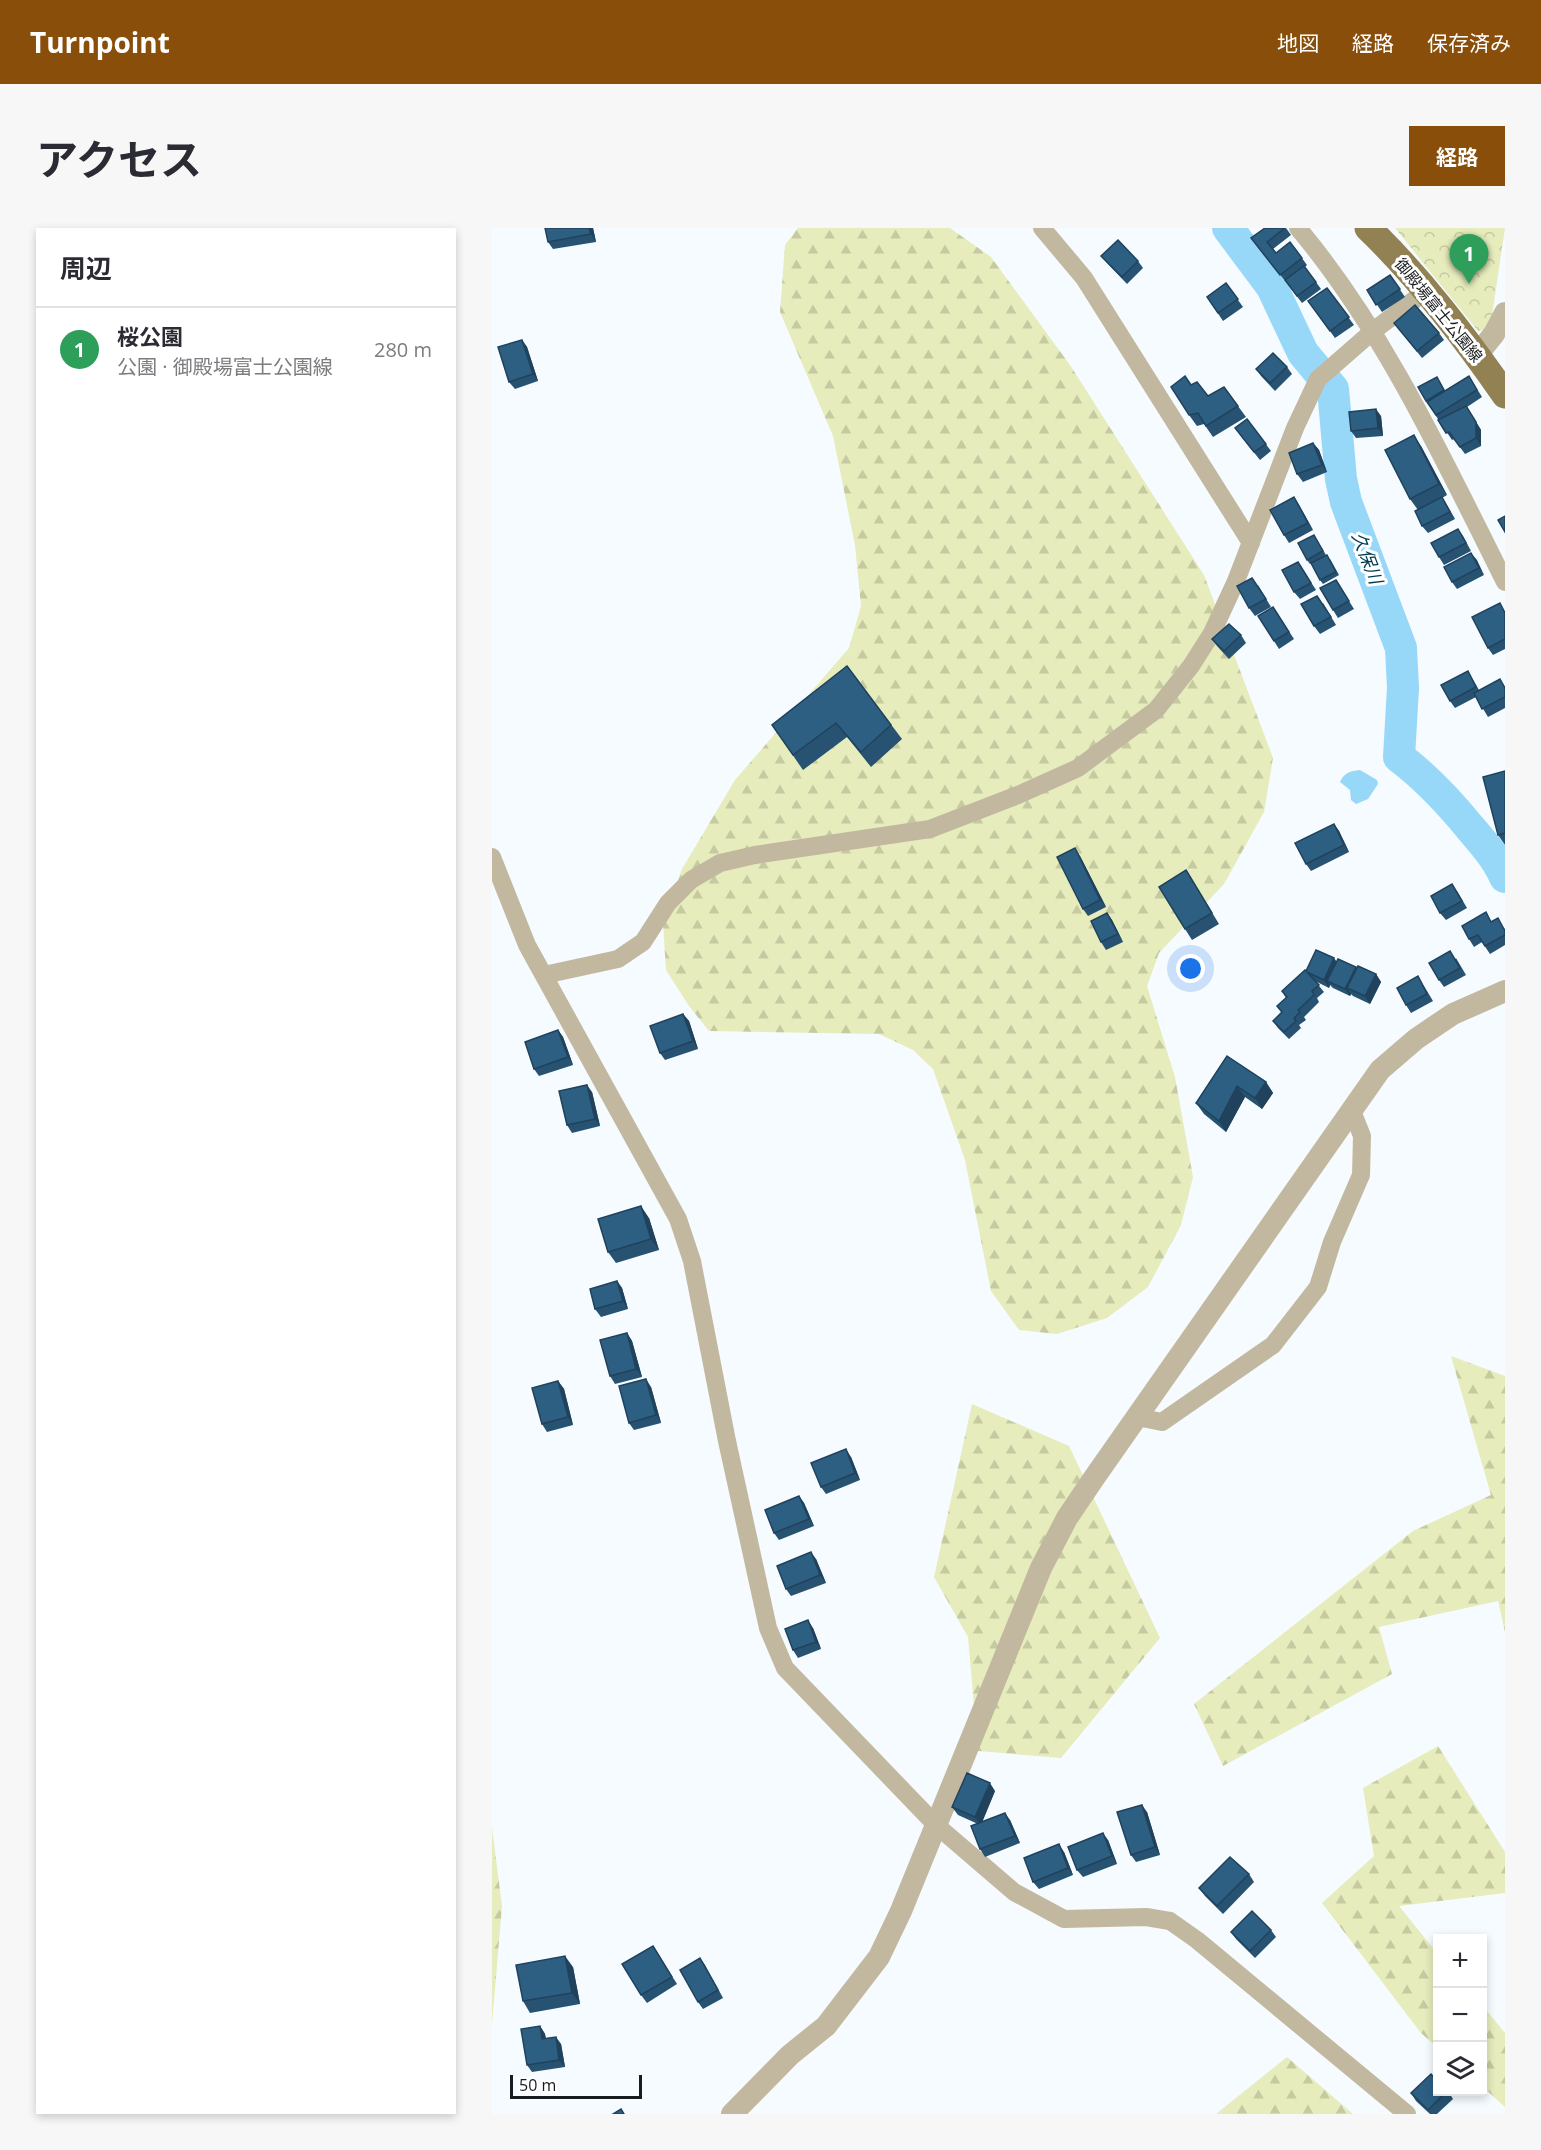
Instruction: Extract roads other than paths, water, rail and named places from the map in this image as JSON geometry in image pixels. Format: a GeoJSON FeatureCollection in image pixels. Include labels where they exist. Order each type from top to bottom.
{"type":"FeatureCollection","features":[{"type":"Feature","properties":{"kind":"main road","name":"御殿場富士公園線"},"geometry":{"type":"LineString","coordinates":[[1368,228],[1426,291],[1477,354],[1505,395]]}},
{"type":"Feature","properties":{"kind":"street"},"geometry":{"type":"LineString","coordinates":[[1041,228],[1084,278],[1251,543]]}},
{"type":"Feature","properties":{"kind":"street"},"geometry":{"type":"LineString","coordinates":[[1298,228],[1374,332],[1505,582]]}},
{"type":"Feature","properties":{"kind":"street"},"geometry":{"type":"LineString","coordinates":[[544,975],[618,959],[643,942],[668,903],[691,880],[720,863],[755,855],[930,829],[1018,795],[1078,768],[1156,710],[1191,666],[1212,633],[1236,581],[1295,428],[1322,375],[1426,291]]}},
{"type":"Feature","properties":{"kind":"street"},"geometry":{"type":"LineString","coordinates":[[1477,354],[1494,334],[1505,313]]}},
{"type":"Feature","properties":{"kind":"street"},"geometry":{"type":"LineString","coordinates":[[492,857],[527,945],[678,1220],[692,1261],[727,1441],[768,1628],[785,1668],[936,1825],[1014,1892],[1064,1919],[1146,1917],[1170,1921],[1197,1940],[1407,2114]]}},
{"type":"Feature","properties":{"kind":"street"},"geometry":{"type":"LineString","coordinates":[[742,2110],[790,2055],[826,2026],[879,1957],[901,1911],[1041,1568],[1067,1518],[1380,1070],[1416,1039],[1453,1014],[1505,991]]}},
{"type":"Feature","properties":{"kind":"street"},"geometry":{"type":"LineString","coordinates":[[1137,1417],[1162,1422],[1273,1345],[1318,1287],[1332,1242],[1361,1175],[1362,1136],[1352,1111]]}},
{"type":"Feature","properties":{"kind":"water"},"geometry":{"type":"Polygon","coordinates":[[[1360,770],[1377,780],[1378,784],[1368,799],[1356,804],[1351,800],[1350,790],[1340,782],[1348,773],[1360,770]]]}},
{"type":"Feature","properties":{"kind":"waterway","name":"久保川"},"geometry":{"type":"LineString","coordinates":[[1228,228],[1272,287],[1303,353],[1333,389],[1341,479],[1346,502],[1401,648],[1403,688],[1399,757],[1429,782],[1455,810],[1490,852],[1505,877]]}},
{"type":"Feature","properties":{"kind":"place","name":"桜公園"},"geometry":{"type":"Point","coordinates":[1469,284]}}]}
